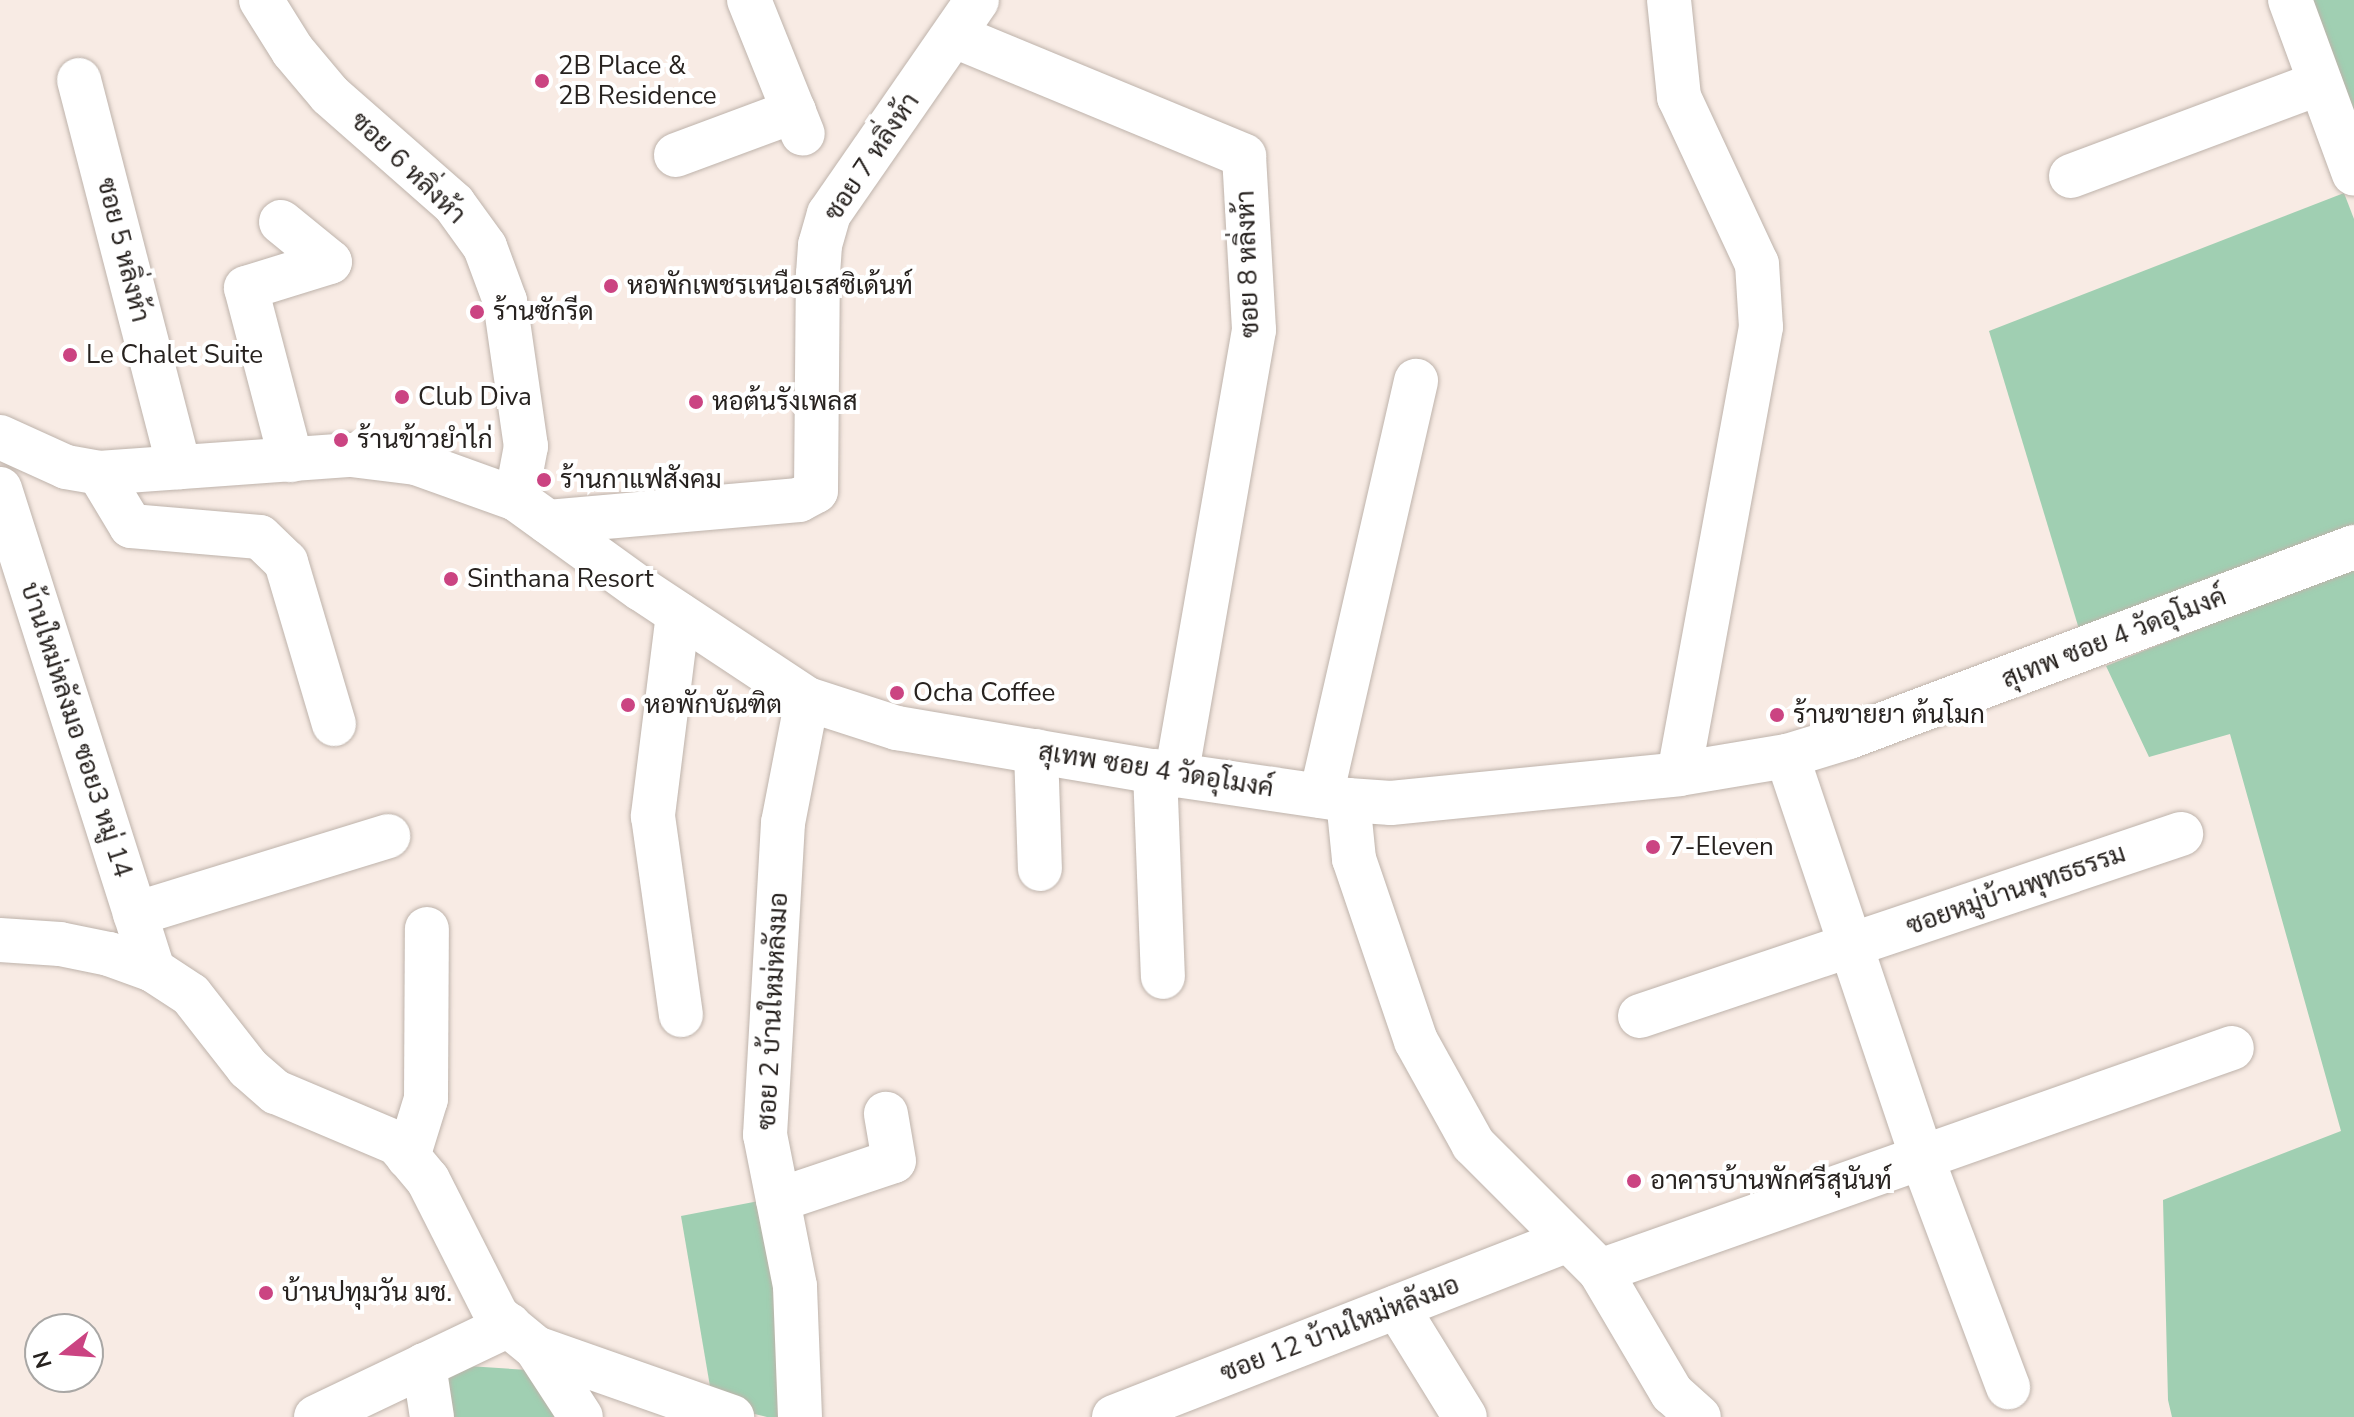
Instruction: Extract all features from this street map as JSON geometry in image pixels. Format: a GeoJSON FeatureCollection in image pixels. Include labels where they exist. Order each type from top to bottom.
{"type":"FeatureCollection","features":[{"type":"Feature","properties":{"kind":"street","name":"ซอย 6 หลิ่งห้า"},"geometry":{"type":"LineString","coordinates":[[261,0],[293,51],[330,95],[454,204],[485,247],[505,301],[532,510]]}},
{"type":"Feature","properties":{"kind":"street"},"geometry":{"type":"LineString","coordinates":[[676,155],[798,122],[749,0]]}},
{"type":"Feature","properties":{"kind":"street"},"geometry":{"type":"LineString","coordinates":[[1669,0],[1679,97],[1757,264],[1761,327],[1679,774]]}},
{"type":"Feature","properties":{"kind":"street"},"geometry":{"type":"LineString","coordinates":[[2290,0],[2354,174]]}},
{"type":"Feature","properties":{"kind":"street","name":"ซอย 7 หลิ่งห้า"},"geometry":{"type":"LineString","coordinates":[[532,510],[799,500],[816,491],[818,274],[820,245],[829,214],[966,18]]}},
{"type":"Feature","properties":{"kind":"street","name":"ซอย 8 หลิ่งห้า"},"geometry":{"type":"LineString","coordinates":[[966,18],[1244,156],[1254,330],[1165,773]]}},
{"type":"Feature","properties":{"kind":"street","name":"ซอย 5 หลิ่งห้า"},"geometry":{"type":"LineString","coordinates":[[79,80],[179,467]]}},
{"type":"Feature","properties":{"kind":"street"},"geometry":{"type":"LineString","coordinates":[[2071,176],[2320,83]]}},
{"type":"Feature","properties":{"kind":"street"},"geometry":{"type":"LineString","coordinates":[[281,222],[330,262],[246,288],[291,460]]}},
{"type":"Feature","properties":{"kind":"street"},"geometry":{"type":"LineString","coordinates":[[1416,381],[1335,798],[1416,1041],[1473,1144],[1600,1271],[1672,1393],[1699,1417]]}},
{"type":"Feature","properties":{"kind":"street","name":"สุเทพ ซอย 4 วัดอุโมงค์"},"geometry":{"type":"LineString","coordinates":[[0,437],[66,467],[99,473],[351,455],[416,463],[532,510],[678,614],[807,699],[897,728],[1165,773],[1335,798],[1391,803],[1679,774],[1787,756],[1849,737],[2354,547]]}},
{"type":"Feature","properties":{"kind":"street"},"geometry":{"type":"LineString","coordinates":[[99,473],[131,526],[260,537],[286,562],[334,724]]}},
{"type":"Feature","properties":{"kind":"street","name":"บ้านใหม่หลังมอ ซอย3 หมู่ 14"},"geometry":{"type":"LineString","coordinates":[[0,489],[153,970]]}},
{"type":"Feature","properties":{"kind":"street"},"geometry":{"type":"LineString","coordinates":[[678,614],[653,816],[681,1015]]}},
{"type":"Feature","properties":{"kind":"street","name":"ซอย 2 บ้านใหม่หลังมอ"},"geometry":{"type":"LineString","coordinates":[[800,1417],[795,1286],[765,1135],[783,823],[807,699]]}},
{"type":"Feature","properties":{"kind":"street"},"geometry":{"type":"LineString","coordinates":[[1036,751],[1040,869]]}},
{"type":"Feature","properties":{"kind":"street"},"geometry":{"type":"LineString","coordinates":[[1787,756],[1922,1158],[2008,1387]]}},
{"type":"Feature","properties":{"kind":"street"},"geometry":{"type":"LineString","coordinates":[[1163,977],[1165,773]]}},
{"type":"Feature","properties":{"kind":"street","name":"ซอยหมู่บ้านพุทธธรรม"},"geometry":{"type":"LineString","coordinates":[[1640,1016],[2181,834]]}},
{"type":"Feature","properties":{"kind":"street"},"geometry":{"type":"LineString","coordinates":[[135,914],[388,836]]}},
{"type":"Feature","properties":{"kind":"street"},"geometry":{"type":"LineString","coordinates":[[408,1157],[426,1099],[427,929]]}},
{"type":"Feature","properties":{"kind":"street"},"geometry":{"type":"LineString","coordinates":[[0,940],[60,944],[109,954],[153,970],[191,995],[248,1068],[276,1092],[397,1143],[428,1180],[497,1316],[522,1336],[581,1417]]}},
{"type":"Feature","properties":{"kind":"street"},"geometry":{"type":"LineString","coordinates":[[1600,1271],[2232,1048]]}},
{"type":"Feature","properties":{"kind":"street"},"geometry":{"type":"LineString","coordinates":[[778,1200],[894,1161],[886,1114]]}},
{"type":"Feature","properties":{"kind":"street","name":"ซอย 12 บ้านใหม่หลังมอ"},"geometry":{"type":"LineString","coordinates":[[1114,1417],[1567,1240]]}},
{"type":"Feature","properties":{"kind":"street"},"geometry":{"type":"LineString","coordinates":[[1397,1307],[1465,1417]]}},
{"type":"Feature","properties":{"kind":"street"},"geometry":{"type":"LineString","coordinates":[[316,1417],[424,1365],[522,1336],[732,1417]]}},
{"type":"Feature","properties":{"kind":"street"},"geometry":{"type":"LineString","coordinates":[[424,1365],[432,1417]]}},
{"type":"Feature","properties":{"kind":"green space"},"geometry":{"type":"Polygon","coordinates":[[[2305,0],[2354,0],[2354,137],[2305,0]]]}},
{"type":"Feature","properties":{"kind":"green space"},"geometry":{"type":"Polygon","coordinates":[[[2344,193],[2354,219],[2354,531],[2082,639],[1989,331],[2344,193]]]}},
{"type":"Feature","properties":{"kind":"green space"},"geometry":{"type":"Polygon","coordinates":[[[2354,567],[2354,1417],[2172,1417],[2168,1400],[2163,1200],[2341,1131],[2230,734],[2149,757],[2106,666],[2354,567]]]}},
{"type":"Feature","properties":{"kind":"green space"},"geometry":{"type":"Polygon","coordinates":[[[769,1199],[791,1417],[767,1417],[713,1404],[681,1216],[769,1199]]]}},
{"type":"Feature","properties":{"kind":"green space"},"geometry":{"type":"Polygon","coordinates":[[[468,1366],[528,1370],[558,1417],[417,1417],[412,1389],[468,1366]]]}},
{"type":"Feature","properties":{"kind":"place","name":"2B Place & 2B Residence"},"geometry":{"type":"Point","coordinates":[542,81]}},
{"type":"Feature","properties":{"kind":"place","name":"หอพักเพชรเหนือเรสซิเด้นท์"},"geometry":{"type":"Point","coordinates":[611,286]}},
{"type":"Feature","properties":{"kind":"place","name":"ร้านซักรีด"},"geometry":{"type":"Point","coordinates":[477,312]}},
{"type":"Feature","properties":{"kind":"place","name":"Le Chalet Suite"},"geometry":{"type":"Point","coordinates":[70,355]}},
{"type":"Feature","properties":{"kind":"place","name":"Club Diva"},"geometry":{"type":"Point","coordinates":[402,397]}},
{"type":"Feature","properties":{"kind":"place","name":"หอต้นรังเพลส"},"geometry":{"type":"Point","coordinates":[696,402]}},
{"type":"Feature","properties":{"kind":"place","name":"ร้านข้าวยำไก่"},"geometry":{"type":"Point","coordinates":[341,440]}},
{"type":"Feature","properties":{"kind":"place","name":"ร้านกาแฟสังคม"},"geometry":{"type":"Point","coordinates":[544,480]}},
{"type":"Feature","properties":{"kind":"place","name":"Sinthana Resort"},"geometry":{"type":"Point","coordinates":[451,579]}},
{"type":"Feature","properties":{"kind":"place","name":"Ocha Coffee"},"geometry":{"type":"Point","coordinates":[897,693]}},
{"type":"Feature","properties":{"kind":"place","name":"หอพักบัณฑิต"},"geometry":{"type":"Point","coordinates":[628,705]}},
{"type":"Feature","properties":{"kind":"place","name":"ร้านขายยา ต้นโมก"},"geometry":{"type":"Point","coordinates":[1777,715]}},
{"type":"Feature","properties":{"kind":"place","name":"7-Eleven"},"geometry":{"type":"Point","coordinates":[1653,847]}},
{"type":"Feature","properties":{"kind":"place","name":"อาคารบ้านพักศรีสุนันท์"},"geometry":{"type":"Point","coordinates":[1634,1181]}},
{"type":"Feature","properties":{"kind":"place","name":"บ้านปทุมวัน มช."},"geometry":{"type":"Point","coordinates":[266,1293]}}]}
